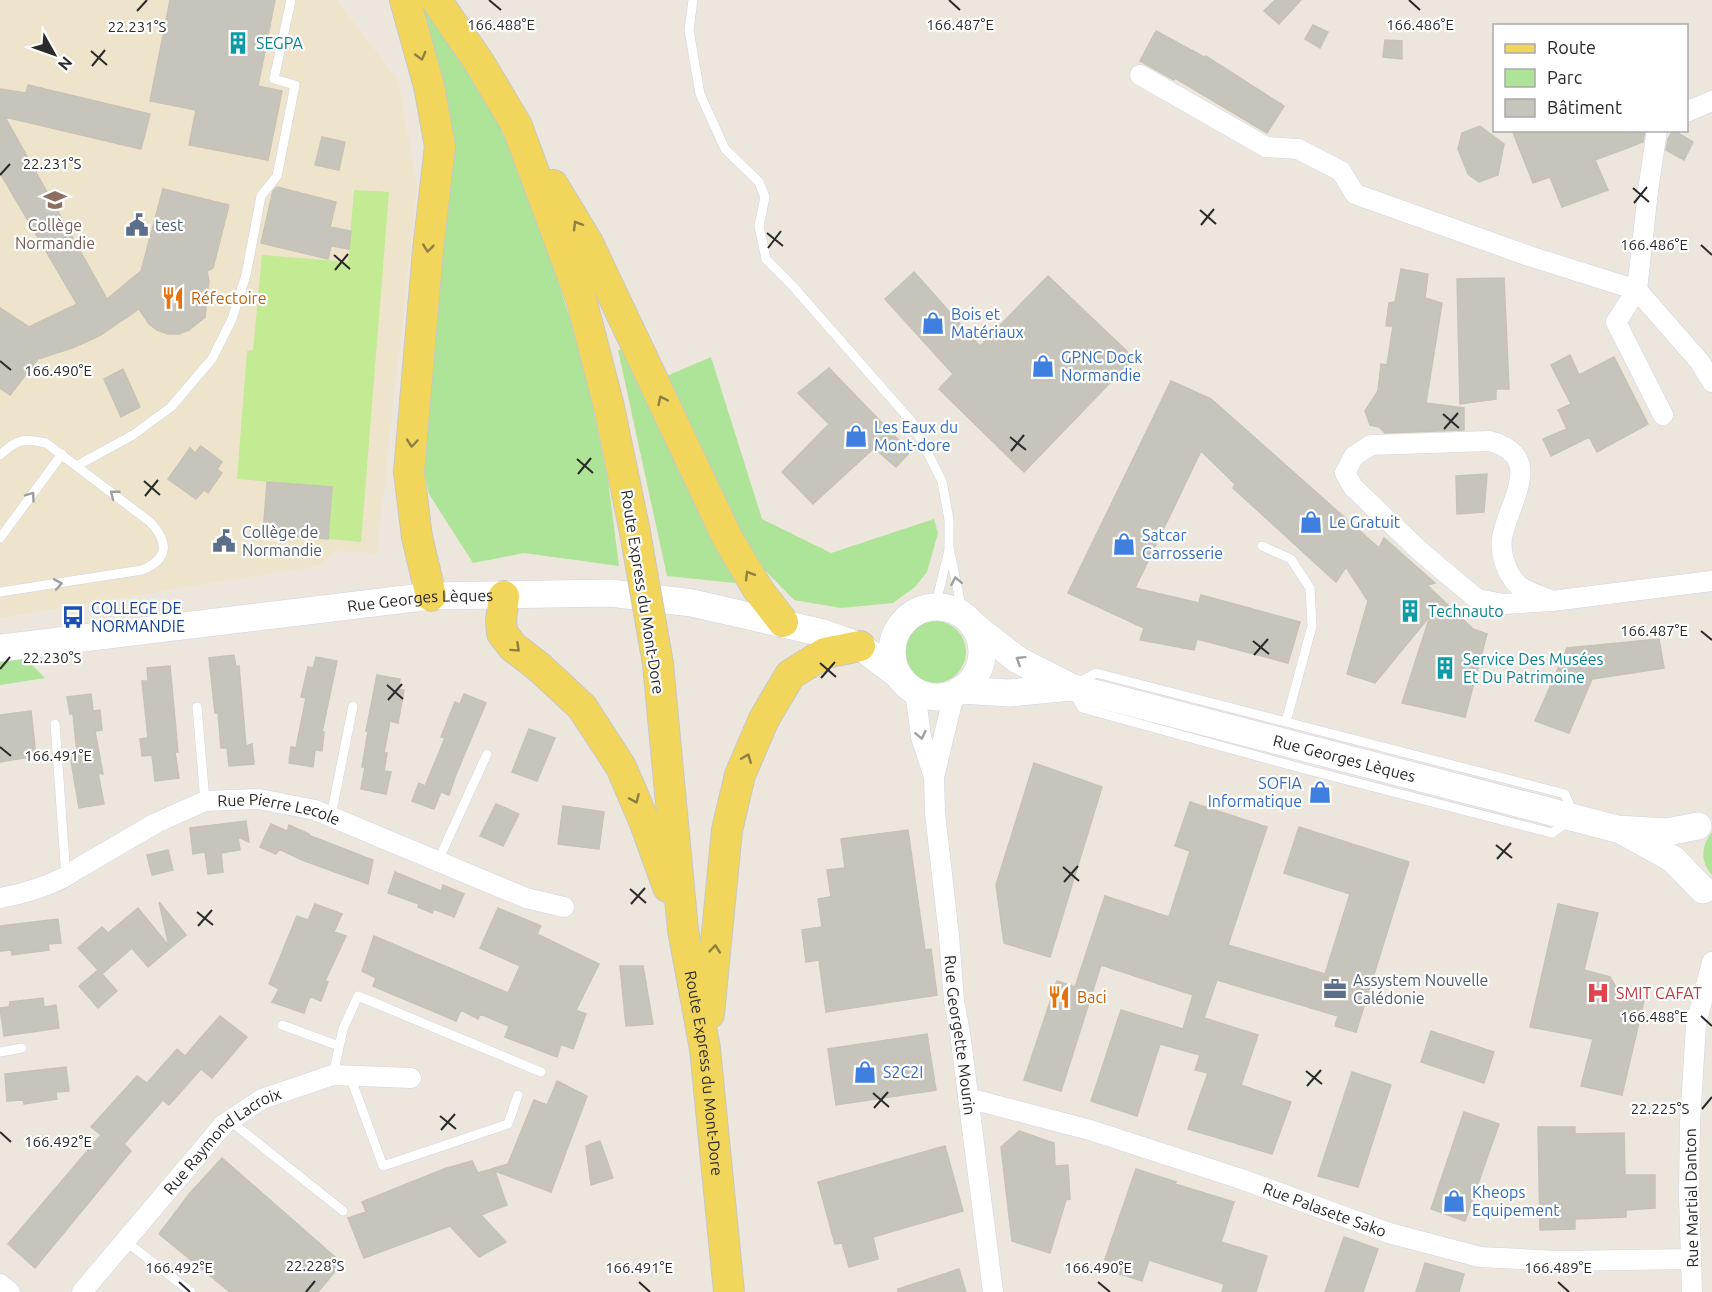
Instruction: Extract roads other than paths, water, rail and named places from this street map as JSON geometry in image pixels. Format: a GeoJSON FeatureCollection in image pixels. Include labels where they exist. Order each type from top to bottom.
{"type":"FeatureCollection","features":[{"type":"Feature","properties":{"kind":"main road"},"geometry":{"type":"LineString","coordinates":[[405,0],[429,86],[440,146],[428,250],[410,472],[417,537],[431,596]]}},
{"type":"Feature","properties":{"kind":"main road","name":"Route Express du Mont-Dore"},"geometry":{"type":"LineString","coordinates":[[436,0],[479,62],[517,126],[581,300],[609,406],[635,532],[658,664],[684,930],[705,1049],[729,1292]]}},
{"type":"Feature","properties":{"kind":"main road"},"geometry":{"type":"LineString","coordinates":[[517,126],[588,243],[728,539],[759,591],[783,622]]}},
{"type":"Feature","properties":{"kind":"main road","name":"Rue Georges Lèques"},"geometry":{"type":"LineString","coordinates":[[5,649],[431,596],[504,596],[560,592],[610,593],[692,603],[823,633],[860,646],[906,683]]}},
{"type":"Feature","properties":{"kind":"main road"},"geometry":{"type":"LineString","coordinates":[[504,596],[502,633],[513,647],[539,667],[582,707],[621,767],[645,823],[684,930]]}},
{"type":"Feature","properties":{"kind":"main road"},"geometry":{"type":"LineString","coordinates":[[935,607],[950,608],[968,620],[980,638],[982,653],[979,667],[971,680],[957,692],[934,696],[906,683],[893,662],[892,649],[901,624],[916,612],[935,607]]}},
{"type":"Feature","properties":{"kind":"main road","name":"Rue Georges Lèques"},"geometry":{"type":"LineString","coordinates":[[968,620],[1018,660],[1071,687],[1617,829],[1667,832],[1705,820]]}},
{"type":"Feature","properties":{"kind":"main road","name":"Rue Georges Lèques"},"geometry":{"type":"LineString","coordinates":[[823,633],[873,631],[901,624]]}},
{"type":"Feature","properties":{"kind":"main road"},"geometry":{"type":"LineString","coordinates":[[705,1049],[727,830],[740,775],[764,719],[790,675],[825,653],[860,646]]}},
{"type":"Feature","properties":{"kind":"main road","name":"Rue Georges Lèques"},"geometry":{"type":"LineString","coordinates":[[957,692],[1010,693],[1071,687]]}},
{"type":"Feature","properties":{"kind":"main road"},"geometry":{"type":"LineString","coordinates":[[1705,820],[1689,841],[1687,859],[1692,876],[1707,893]]}},
{"type":"Feature","properties":{"kind":"main road","name":"Rue Georges Lèques"},"geometry":{"type":"LineString","coordinates":[[1617,829],[1673,859],[1707,893]]}},
{"type":"Feature","properties":{"kind":"street"},"geometry":{"type":"LineString","coordinates":[[1140,75],[1266,147],[1298,149],[1341,171],[1354,194],[1529,256],[1637,290],[1700,362],[1712,382]]}},
{"type":"Feature","properties":{"kind":"street"},"geometry":{"type":"LineString","coordinates":[[1688,111],[1712,101]]}},
{"type":"Feature","properties":{"kind":"street"},"geometry":{"type":"LineString","coordinates":[[1657,132],[1637,290],[1616,322],[1663,415]]}},
{"type":"Feature","properties":{"kind":"street"},"geometry":{"type":"LineString","coordinates":[[1552,601],[1518,585],[1503,563],[1502,538],[1519,488],[1521,471],[1515,456],[1502,444],[1489,441],[1371,445],[1354,456],[1345,473],[1353,487],[1421,552],[1477,599],[1504,604],[1552,601],[1712,580]]}},
{"type":"Feature","properties":{"kind":"street","name":"Rue Georgette Mourin"},"geometry":{"type":"LineString","coordinates":[[906,683],[934,777],[935,813],[954,1001],[993,1292]]}},
{"type":"Feature","properties":{"kind":"street","name":"Rue Georgette Mourin"},"geometry":{"type":"LineString","coordinates":[[934,777],[957,692]]}},
{"type":"Feature","properties":{"kind":"street","name":"Rue Pierre Lecole"},"geometry":{"type":"LineString","coordinates":[[0,898],[13,896],[66,877],[156,823],[206,801],[259,799],[315,810],[526,898],[564,907]]}},
{"type":"Feature","properties":{"kind":"street","name":"Rue Martial Danton"},"geometry":{"type":"LineString","coordinates":[[1692,1292],[1689,1195],[1690,1123],[1696,1024],[1712,962]]}},
{"type":"Feature","properties":{"kind":"street","name":"Rue Raymond Lacroix"},"geometry":{"type":"LineString","coordinates":[[82,1292],[124,1240],[229,1120],[262,1099],[341,1075],[411,1078]]}},
{"type":"Feature","properties":{"kind":"street","name":"Rue Palasete Sako"},"geometry":{"type":"LineString","coordinates":[[968,1098],[1090,1130],[1244,1180],[1389,1233],[1480,1257],[1558,1261],[1691,1259]]}},
{"type":"Feature","properties":{"kind":"street"},"geometry":{"type":"LineString","coordinates":[[0,1284],[10,1292]]}},
{"type":"Feature","properties":{"kind":"lane"},"geometry":{"type":"LineString","coordinates":[[78,465],[133,435],[171,407],[212,359],[232,320],[246,275],[261,196],[277,176],[295,85],[274,79],[291,0]]}},
{"type":"Feature","properties":{"kind":"lane"},"geometry":{"type":"LineString","coordinates":[[693,0],[690,30],[700,94],[725,149],[759,182],[765,197],[759,226],[766,259],[790,283],[912,422],[942,481],[949,520],[949,548],[935,607]]}},
{"type":"Feature","properties":{"kind":"lane"},"geometry":{"type":"LineString","coordinates":[[0,455],[13,442],[30,440],[46,443],[78,465],[150,522],[160,532],[165,546],[162,557],[155,565],[142,570],[0,592]]}},
{"type":"Feature","properties":{"kind":"lane"},"geometry":{"type":"LineString","coordinates":[[0,538],[62,454]]}},
{"type":"Feature","properties":{"kind":"lane"},"geometry":{"type":"LineString","coordinates":[[1262,546],[1292,559],[1310,588],[1312,626],[1286,722]]}},
{"type":"Feature","properties":{"kind":"lane"},"geometry":{"type":"LineString","coordinates":[[949,548],[968,620]]}},
{"type":"Feature","properties":{"kind":"lane"},"geometry":{"type":"LineString","coordinates":[[1071,687],[1096,673],[1565,794],[1574,817]]}},
{"type":"Feature","properties":{"kind":"lane"},"geometry":{"type":"LineString","coordinates":[[331,816],[353,706]]}},
{"type":"Feature","properties":{"kind":"lane"},"geometry":{"type":"LineString","coordinates":[[197,707],[206,801]]}},
{"type":"Feature","properties":{"kind":"lane"},"geometry":{"type":"LineString","coordinates":[[55,723],[66,877]]}},
{"type":"Feature","properties":{"kind":"lane"},"geometry":{"type":"LineString","coordinates":[[438,861],[487,754]]}},
{"type":"Feature","properties":{"kind":"lane"},"geometry":{"type":"LineString","coordinates":[[518,1095],[508,1124],[383,1166],[341,1075],[339,1046],[343,1029],[358,996],[541,1072]]}},
{"type":"Feature","properties":{"kind":"lane"},"geometry":{"type":"LineString","coordinates":[[282,1025],[339,1046]]}},
{"type":"Feature","properties":{"kind":"lane"},"geometry":{"type":"LineString","coordinates":[[0,1052],[22,1048]]}},
{"type":"Feature","properties":{"kind":"lane"},"geometry":{"type":"LineString","coordinates":[[229,1120],[343,1211]]}},
{"type":"Feature","properties":{"kind":"lane"},"geometry":{"type":"LineString","coordinates":[[124,1240],[191,1292]]}},
{"type":"Feature","properties":{"kind":"place","name":"SEGPA"},"geometry":{"type":"Point","coordinates":[238,43]}},
{"type":"Feature","properties":{"kind":"place","name":"Collège Normandie"},"geometry":{"type":"Point","coordinates":[55,200]}},
{"type":"Feature","properties":{"kind":"place","name":"test"},"geometry":{"type":"Point","coordinates":[137,225]}},
{"type":"Feature","properties":{"kind":"place","name":"Réfectoire"},"geometry":{"type":"Point","coordinates":[173,298]}},
{"type":"Feature","properties":{"kind":"place","name":"Bois et Matériaux"},"geometry":{"type":"Point","coordinates":[933,323]}},
{"type":"Feature","properties":{"kind":"place","name":"GPNC Dock Normandie"},"geometry":{"type":"Point","coordinates":[1043,366]}},
{"type":"Feature","properties":{"kind":"place","name":"Les Eaux du Mont-dore"},"geometry":{"type":"Point","coordinates":[856,436]}},
{"type":"Feature","properties":{"kind":"place","name":"Le Gratuit"},"geometry":{"type":"Point","coordinates":[1311,522]}},
{"type":"Feature","properties":{"kind":"place","name":"Collège de Normandie"},"geometry":{"type":"Point","coordinates":[224,541]}},
{"type":"Feature","properties":{"kind":"place","name":"Satcar Carrosserie"},"geometry":{"type":"Point","coordinates":[1124,544]}},
{"type":"Feature","properties":{"kind":"place","name":"Technauto"},"geometry":{"type":"Point","coordinates":[1410,611]}},
{"type":"Feature","properties":{"kind":"place","name":"COLLEGE DE NORMANDIE"},"geometry":{"type":"Point","coordinates":[73,617]}},
{"type":"Feature","properties":{"kind":"place","name":"Service Des Musées Et Du Patrimoine"},"geometry":{"type":"Point","coordinates":[1445,668]}},
{"type":"Feature","properties":{"kind":"place","name":"SOFIA Informatique"},"geometry":{"type":"Point","coordinates":[1320,792]}},
{"type":"Feature","properties":{"kind":"place","name":"Assystem Nouvelle Calédonie"},"geometry":{"type":"Point","coordinates":[1335,989]}},
{"type":"Feature","properties":{"kind":"place","name":"SMIT CAFAT"},"geometry":{"type":"Point","coordinates":[1598,993]}},
{"type":"Feature","properties":{"kind":"place","name":"Baci"},"geometry":{"type":"Point","coordinates":[1059,997]}},
{"type":"Feature","properties":{"kind":"place","name":"S2C2I"},"geometry":{"type":"Point","coordinates":[865,1072]}},
{"type":"Feature","properties":{"kind":"place","name":"Kheops Equipement"},"geometry":{"type":"Point","coordinates":[1454,1201]}}]}
